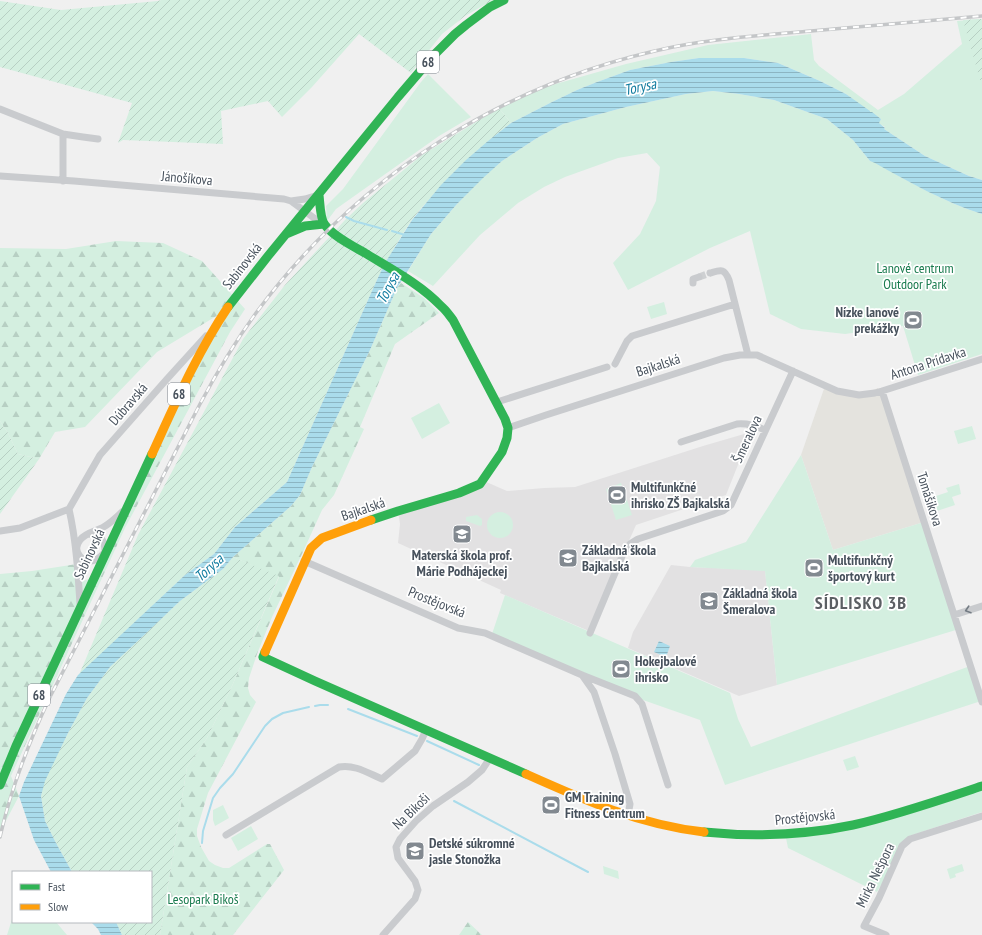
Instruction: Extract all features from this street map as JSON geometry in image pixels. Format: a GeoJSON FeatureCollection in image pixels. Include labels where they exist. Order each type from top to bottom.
{"type":"FeatureCollection","features":[{"type":"Feature","properties":{"kind":"street","name":"Sabinovská"},"geometry":{"type":"LineString","coordinates":[[80,606],[185,381],[217,324],[244,286],[285,234],[395,100],[446,42],[473,19],[504,0]]}},
{"type":"Feature","properties":{"kind":"street"},"geometry":{"type":"LineString","coordinates":[[0,109],[63,134],[98,139]]}},
{"type":"Feature","properties":{"kind":"street"},"geometry":{"type":"LineString","coordinates":[[63,134],[63,181]]}},
{"type":"Feature","properties":{"kind":"street","name":"Jánošíkova"},"geometry":{"type":"LineString","coordinates":[[0,176],[276,199],[291,201],[305,211]]}},
{"type":"Feature","properties":{"kind":"street"},"geometry":{"type":"LineString","coordinates":[[291,201],[306,199],[318,195],[324,224]]}},
{"type":"Feature","properties":{"kind":"street"},"geometry":{"type":"LineString","coordinates":[[305,211],[324,224],[340,238],[406,278],[430,295],[442,306],[453,320],[497,402],[508,428]]}},
{"type":"Feature","properties":{"kind":"street"},"geometry":{"type":"LineString","coordinates":[[285,234],[305,226],[324,224]]}},
{"type":"Feature","properties":{"kind":"street"},"geometry":{"type":"LineString","coordinates":[[710,273],[723,271],[729,280],[748,355]]}},
{"type":"Feature","properties":{"kind":"street"},"geometry":{"type":"LineString","coordinates":[[693,283],[693,279],[699,277]]}},
{"type":"Feature","properties":{"kind":"street","name":"Bajkalská"},"geometry":{"type":"LineString","coordinates":[[615,364],[627,341],[632,336],[735,304]]}},
{"type":"Feature","properties":{"kind":"street","name":"Dúbravská"},"geometry":{"type":"LineString","coordinates":[[69,509],[100,455],[217,324]]}},
{"type":"Feature","properties":{"kind":"street","name":"Bajkalská"},"geometry":{"type":"LineString","coordinates":[[263,657],[311,548],[322,538],[398,511],[459,494],[480,484],[502,452],[507,438],[508,428],[740,355],[757,355],[837,391],[859,395],[882,391]]}},
{"type":"Feature","properties":{"kind":"street","name":"Antona Prídavka"},"geometry":{"type":"LineString","coordinates":[[882,391],[982,360]]}},
{"type":"Feature","properties":{"kind":"street"},"geometry":{"type":"LineString","coordinates":[[497,402],[606,367]]}},
{"type":"Feature","properties":{"kind":"street","name":"Šmeralova"},"geometry":{"type":"LineString","coordinates":[[590,633],[623,554],[630,544],[638,539],[723,511],[731,505],[794,371]]}},
{"type":"Feature","properties":{"kind":"street","name":"Tomášikova"},"geometry":{"type":"LineString","coordinates":[[882,391],[982,701]]}},
{"type":"Feature","properties":{"kind":"street"},"geometry":{"type":"LineString","coordinates":[[681,442],[737,424],[745,423],[765,430]]}},
{"type":"Feature","properties":{"kind":"street"},"geometry":{"type":"LineString","coordinates":[[74,531],[80,536],[103,528],[126,508]]}},
{"type":"Feature","properties":{"kind":"street"},"geometry":{"type":"LineString","coordinates":[[0,531],[20,528],[69,509],[74,531],[80,606]]}},
{"type":"Feature","properties":{"kind":"street"},"geometry":{"type":"LineString","coordinates":[[87,534],[95,534],[104,541],[105,552],[95,560],[89,561],[83,559],[78,555],[76,549],[78,542],[87,534]]}},
{"type":"Feature","properties":{"kind":"street","name":"Prostějovská"},"geometry":{"type":"LineString","coordinates":[[304,561],[458,628],[485,633],[635,696],[642,704],[668,785]]}},
{"type":"Feature","properties":{"kind":"street","name":"68"},"geometry":{"type":"LineString","coordinates":[[0,785],[16,746],[80,606]]}},
{"type":"Feature","properties":{"kind":"street"},"geometry":{"type":"LineString","coordinates":[[954,615],[982,606]]}},
{"type":"Feature","properties":{"kind":"street","name":"Prostějovská"},"geometry":{"type":"LineString","coordinates":[[263,657],[547,784],[628,815],[667,826],[730,835],[792,834],[852,825],[900,812],[982,786]]}},
{"type":"Feature","properties":{"kind":"street"},"geometry":{"type":"LineString","coordinates":[[582,675],[594,692],[615,754],[630,802],[628,815]]}},
{"type":"Feature","properties":{"kind":"street"},"geometry":{"type":"LineString","coordinates":[[594,692],[604,684]]}},
{"type":"Feature","properties":{"kind":"street"},"geometry":{"type":"LineString","coordinates":[[226,835],[339,767],[352,767],[382,779],[415,751],[426,730]]}},
{"type":"Feature","properties":{"kind":"street","name":"Na Bikoši"},"geometry":{"type":"LineString","coordinates":[[383,935],[415,899],[418,890],[415,881],[398,858],[396,847],[400,839],[416,821],[433,806],[468,782],[482,770],[490,758]]}},
{"type":"Feature","properties":{"kind":"street","name":"Mirka Nešpora"},"geometry":{"type":"LineString","coordinates":[[886,935],[864,926],[879,898],[902,846],[910,839],[982,816]]}},
{"type":"Feature","properties":{"kind":"shaded area"},"geometry":{"type":"Polygon","coordinates":[[[826,383],[844,391],[863,394],[878,388],[924,522],[833,550],[801,455],[826,383]]]}},
{"type":"Feature","properties":{"kind":"shaded area","name":"Základná škola Bajkalská"},"geometry":{"type":"Polygon","coordinates":[[[751,432],[726,495],[636,525],[589,631],[500,593],[501,590],[398,543],[400,524],[398,511],[484,481],[507,491],[575,487],[751,432]]]}},
{"type":"Feature","properties":{"kind":"shaded area","name":"Základná škola Šmeralova"},"geometry":{"type":"Polygon","coordinates":[[[671,565],[765,570],[777,685],[739,696],[628,648],[633,632],[671,565]]]}},
{"type":"Feature","properties":{"kind":"green space"},"geometry":{"type":"Polygon","coordinates":[[[161,0],[493,0],[465,16],[442,34],[411,73],[359,34],[312,87],[282,117],[268,101],[221,111],[223,144],[123,140],[118,143],[132,103],[0,67],[0,1],[61,10],[161,0]]]}},
{"type":"Feature","properties":{"kind":"green space"},"geometry":{"type":"Polygon","coordinates":[[[982,19],[982,180],[969,176],[925,156],[884,129],[885,127],[878,123],[881,119],[870,113],[846,94],[778,63],[744,58],[699,58],[671,62],[630,70],[597,82],[577,90],[511,123],[499,108],[545,87],[626,64],[708,45],[811,34],[814,60],[819,66],[878,110],[904,94],[962,44],[957,21],[982,19]]]}},
{"type":"Feature","properties":{"kind":"green space"},"geometry":{"type":"Polygon","coordinates":[[[982,19],[982,87],[963,20],[982,19]]]}},
{"type":"Feature","properties":{"kind":"green space"},"geometry":{"type":"Polygon","coordinates":[[[428,74],[471,117],[439,136],[336,209],[327,221],[326,206],[343,189],[428,74]]]}},
{"type":"Feature","properties":{"kind":"green space","name":"Lanové centrum Outdoor Park"},"geometry":{"type":"Polygon","coordinates":[[[713,91],[774,100],[827,119],[853,140],[870,161],[875,162],[940,198],[982,214],[982,354],[918,375],[903,326],[845,334],[801,329],[770,314],[750,231],[710,248],[628,290],[613,263],[640,234],[656,201],[660,167],[647,153],[618,158],[565,177],[544,187],[518,203],[480,235],[433,286],[408,271],[431,234],[482,178],[502,161],[537,138],[563,124],[626,107],[686,94],[713,91]]]}},
{"type":"Feature","properties":{"kind":"green space"},"geometry":{"type":"Polygon","coordinates":[[[499,108],[511,123],[488,141],[446,180],[411,221],[388,259],[376,282],[287,482],[235,527],[214,554],[185,575],[79,675],[138,535],[243,339],[285,285],[345,220],[363,203],[422,155],[499,108]]]}},
{"type":"Feature","properties":{"kind":"green space"},"geometry":{"type":"Polygon","coordinates":[[[116,241],[163,243],[202,261],[245,309],[230,332],[125,528],[11,776],[19,796],[0,832],[0,574],[77,564],[79,582],[96,577],[190,380],[228,309],[157,352],[85,427],[55,432],[39,459],[18,454],[8,433],[0,421],[0,248],[66,249],[116,241]]]}},
{"type":"Feature","properties":{"kind":"green space","name":"Lesopark Bikoš"},"geometry":{"type":"Polygon","coordinates":[[[401,283],[424,298],[439,313],[395,344],[360,427],[364,429],[334,495],[322,510],[272,617],[249,678],[248,688],[250,695],[256,702],[208,793],[197,829],[197,836],[201,847],[209,861],[215,865],[223,868],[229,868],[267,844],[270,844],[284,870],[233,935],[160,935],[187,767],[207,738],[232,686],[279,577],[233,557],[291,506],[300,495],[312,467],[370,350],[397,288],[401,283]]]}},
{"type":"Feature","properties":{"kind":"green space"},"geometry":{"type":"Polygon","coordinates":[[[664,302],[667,314],[651,319],[647,307],[664,302]]]}},
{"type":"Feature","properties":{"kind":"green space"},"geometry":{"type":"Polygon","coordinates":[[[439,403],[450,423],[422,439],[411,418],[439,403]]]}},
{"type":"Feature","properties":{"kind":"green space"},"geometry":{"type":"Polygon","coordinates":[[[0,421],[8,433],[18,454],[39,459],[0,514],[0,421]]]}},
{"type":"Feature","properties":{"kind":"green space"},"geometry":{"type":"Polygon","coordinates":[[[972,426],[976,439],[958,444],[954,431],[972,426]]]}},
{"type":"Feature","properties":{"kind":"green space"},"geometry":{"type":"Polygon","coordinates":[[[801,455],[833,550],[924,522],[959,629],[777,685],[765,571],[690,567],[695,560],[746,542],[801,455]]]}},
{"type":"Feature","properties":{"kind":"green space","name":"Multifunkčné ihrisko ZŠ Bajkalská"},"geometry":{"type":"Polygon","coordinates":[[[621,483],[632,515],[616,520],[606,489],[621,483]]]}},
{"type":"Feature","properties":{"kind":"green space"},"geometry":{"type":"Polygon","coordinates":[[[959,484],[961,494],[952,497],[955,505],[937,511],[933,497],[948,492],[946,488],[959,484]]]}},
{"type":"Feature","properties":{"kind":"green space"},"geometry":{"type":"Polygon","coordinates":[[[500,512],[509,516],[513,525],[509,534],[500,538],[491,534],[487,525],[491,516],[500,512]]]}},
{"type":"Feature","properties":{"kind":"green space"},"geometry":{"type":"Polygon","coordinates":[[[477,515],[482,519],[482,525],[480,526],[466,521],[466,517],[477,515]]]}},
{"type":"Feature","properties":{"kind":"green space"},"geometry":{"type":"Polygon","coordinates":[[[233,557],[279,576],[232,686],[207,738],[187,767],[160,935],[122,935],[116,923],[152,923],[152,871],[71,871],[45,821],[41,796],[44,781],[87,698],[110,667],[180,601],[223,569],[233,557]]]}},
{"type":"Feature","properties":{"kind":"green space"},"geometry":{"type":"Polygon","coordinates":[[[505,595],[730,693],[738,719],[751,747],[970,666],[981,701],[725,785],[700,720],[643,700],[491,637],[505,595]]]}},
{"type":"Feature","properties":{"kind":"green space"},"geometry":{"type":"Polygon","coordinates":[[[855,756],[859,767],[847,771],[843,760],[855,756]]]}},
{"type":"Feature","properties":{"kind":"green space"},"geometry":{"type":"Polygon","coordinates":[[[982,785],[982,812],[909,836],[877,892],[788,848],[785,833],[861,827],[982,785]]]}},
{"type":"Feature","properties":{"kind":"green space"},"geometry":{"type":"Polygon","coordinates":[[[223,805],[229,818],[215,826],[213,820],[213,810],[223,805]]]}},
{"type":"Feature","properties":{"kind":"green space"},"geometry":{"type":"Polygon","coordinates":[[[251,826],[258,839],[238,851],[231,838],[251,826]]]}},
{"type":"Feature","properties":{"kind":"green space"},"geometry":{"type":"Polygon","coordinates":[[[962,864],[964,871],[955,874],[956,877],[950,879],[947,869],[962,864]]]}},
{"type":"Feature","properties":{"kind":"green space"},"geometry":{"type":"Polygon","coordinates":[[[603,866],[618,871],[619,879],[604,874],[603,866]]]}},
{"type":"Feature","properties":{"kind":"green space"},"geometry":{"type":"Polygon","coordinates":[[[12,919],[12,923],[57,923],[67,935],[7,935],[12,919]]]}},
{"type":"Feature","properties":{"kind":"green space"},"geometry":{"type":"Polygon","coordinates":[[[468,922],[482,935],[459,935],[468,922]]]}},
{"type":"Feature","properties":{"kind":"water","name":"Torysa"},"geometry":{"type":"Polygon","coordinates":[[[699,58],[744,58],[778,63],[820,81],[846,94],[872,112],[881,119],[879,123],[885,128],[884,129],[925,156],[969,176],[982,180],[982,214],[940,198],[870,161],[853,140],[827,119],[774,100],[713,91],[686,94],[626,107],[563,124],[537,138],[502,161],[457,204],[431,234],[397,288],[370,350],[312,467],[300,495],[291,506],[233,557],[223,569],[180,601],[110,667],[87,698],[45,781],[41,796],[45,821],[71,871],[50,871],[34,840],[19,796],[24,782],[66,694],[78,675],[185,575],[214,554],[235,527],[287,482],[385,263],[412,220],[441,185],[466,160],[511,123],[577,90],[597,82],[630,70],[699,58]]]}},
{"type":"Feature","properties":{"kind":"water"},"geometry":{"type":"Polygon","coordinates":[[[659,641],[670,646],[666,657],[654,652],[659,641]]]}},
{"type":"Feature","properties":{"kind":"water"},"geometry":{"type":"Polygon","coordinates":[[[92,923],[116,923],[122,935],[101,935],[92,923]]]}},
{"type":"Feature","properties":{"kind":"waterway"},"geometry":{"type":"LineString","coordinates":[[346,217],[354,221],[387,230]]}},
{"type":"Feature","properties":{"kind":"waterway"},"geometry":{"type":"LineString","coordinates":[[392,231],[405,235]]}},
{"type":"Feature","properties":{"kind":"waterway"},"geometry":{"type":"LineString","coordinates":[[315,706],[328,705]]}},
{"type":"Feature","properties":{"kind":"waterway"},"geometry":{"type":"LineString","coordinates":[[202,843],[203,831],[213,798],[233,774],[265,726],[272,719],[283,713],[309,707]]}},
{"type":"Feature","properties":{"kind":"waterway"},"geometry":{"type":"LineString","coordinates":[[348,709],[417,736]]}},
{"type":"Feature","properties":{"kind":"waterway"},"geometry":{"type":"LineString","coordinates":[[427,741],[479,765]]}},
{"type":"Feature","properties":{"kind":"waterway"},"geometry":{"type":"LineString","coordinates":[[454,801],[588,872]]}},
{"type":"Feature","properties":{"kind":"tunnel"},"geometry":{"type":"LineString","coordinates":[[699,277],[710,273]]}},
{"type":"Feature","properties":{"kind":"railway"},"geometry":{"type":"LineString","coordinates":[[0,837],[4,819],[21,766],[50,697],[200,404],[220,369],[256,313],[296,264],[340,218],[388,178],[440,141],[494,110],[552,84],[611,63],[673,47],[724,39],[982,16]]}},
{"type":"Feature","properties":{"kind":"traffic: fast"},"geometry":{"type":"LineString","coordinates":[[228,307],[268,256],[434,55],[466,25],[490,7],[504,0]]}},
{"type":"Feature","properties":{"kind":"traffic: fast"},"geometry":{"type":"LineString","coordinates":[[319,195],[320,211],[323,222],[333,233],[415,284],[433,298],[453,320],[505,419],[508,428],[507,438],[502,452],[480,484],[459,493],[371,520]]}},
{"type":"Feature","properties":{"kind":"traffic: fast"},"geometry":{"type":"LineString","coordinates":[[286,234],[305,226],[324,224]]}},
{"type":"Feature","properties":{"kind":"traffic: fast"},"geometry":{"type":"LineString","coordinates":[[0,785],[16,746],[152,454]]}},
{"type":"Feature","properties":{"kind":"traffic: fast"},"geometry":{"type":"LineString","coordinates":[[265,652],[263,657],[526,774]]}},
{"type":"Feature","properties":{"kind":"traffic: fast"},"geometry":{"type":"LineString","coordinates":[[704,832],[760,835],[798,833],[835,828],[886,817],[982,786]]}},
{"type":"Feature","properties":{"kind":"traffic: slow"},"geometry":{"type":"LineString","coordinates":[[152,454],[196,361],[228,307]]}},
{"type":"Feature","properties":{"kind":"traffic: slow"},"geometry":{"type":"LineString","coordinates":[[265,652],[311,548],[322,538],[371,520]]}},
{"type":"Feature","properties":{"kind":"traffic: slow"},"geometry":{"type":"LineString","coordinates":[[526,774],[613,810],[657,824],[704,832]]}},
{"type":"Feature","properties":{"kind":"place","name":"Nízke lanové prekážky"},"geometry":{"type":"Point","coordinates":[913,320]}},
{"type":"Feature","properties":{"kind":"place","name":"Multifunkčné ihrisko ZŠ Bajkalská"},"geometry":{"type":"Point","coordinates":[617,495]}},
{"type":"Feature","properties":{"kind":"place","name":"Materská škola prof. Márie Podhájeckej"},"geometry":{"type":"Point","coordinates":[462,534]}},
{"type":"Feature","properties":{"kind":"place","name":"Základná škola Bajkalská"},"geometry":{"type":"Point","coordinates":[568,558]}},
{"type":"Feature","properties":{"kind":"place","name":"Multifunkčný športový kurt"},"geometry":{"type":"Point","coordinates":[814,568]}},
{"type":"Feature","properties":{"kind":"place","name":"Základná škola Šmeralova"},"geometry":{"type":"Point","coordinates":[709,601]}},
{"type":"Feature","properties":{"kind":"place","name":"Hokejbalové ihrisko"},"geometry":{"type":"Point","coordinates":[621,669]}},
{"type":"Feature","properties":{"kind":"place","name":"GM Training Fitness Centrum"},"geometry":{"type":"Point","coordinates":[551,805]}},
{"type":"Feature","properties":{"kind":"place","name":"Detské súkromné jasle Stonožka"},"geometry":{"type":"Point","coordinates":[415,851]}},
{"type":"Feature","properties":{"kind":"district","name":"SÍDLISKO 3B"},"geometry":{"type":"Point","coordinates":[861,603]}}]}
